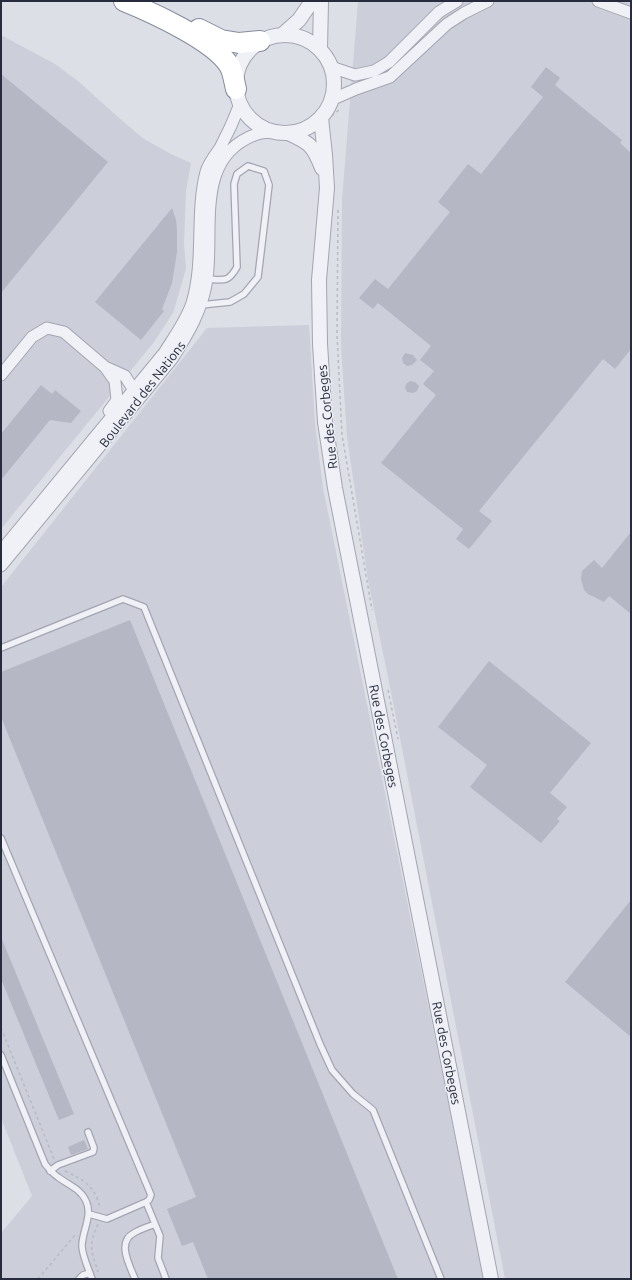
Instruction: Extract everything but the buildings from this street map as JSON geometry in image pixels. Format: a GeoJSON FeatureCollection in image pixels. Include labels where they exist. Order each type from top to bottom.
{"type":"FeatureCollection","features":[{"type":"Feature","properties":{"kind":"highway"},"geometry":{"type":"LineString","coordinates":[[124,1],[182,29],[199,39],[220,55],[229,66],[238,96]]}},
{"type":"Feature","properties":{"kind":"highway"},"geometry":{"type":"LineString","coordinates":[[142,1],[165,10],[193,27],[221,40],[239,43],[260,41]]}},
{"type":"Feature","properties":{"kind":"street"},"geometry":{"type":"LineString","coordinates":[[282,35],[299,20],[312,1]]}},
{"type":"Feature","properties":{"kind":"street"},"geometry":{"type":"LineString","coordinates":[[320,50],[321,1]]}},
{"type":"Feature","properties":{"kind":"street"},"geometry":{"type":"LineString","coordinates":[[331,67],[355,75],[374,71],[389,62],[439,12],[457,1]]}},
{"type":"Feature","properties":{"kind":"street"},"geometry":{"type":"LineString","coordinates":[[338,103],[334,89],[334,78],[327,58],[309,41],[296,36],[271,36],[260,41],[251,48],[241,61],[236,78],[238,96],[246,114],[254,122],[264,128],[282,132],[300,131],[326,118],[327,110],[338,103],[356,89],[390,77],[447,24],[464,13],[488,1]]}},
{"type":"Feature","properties":{"kind":"street"},"geometry":{"type":"LineString","coordinates":[[598,1],[631,13]]}},
{"type":"Feature","properties":{"kind":"street","name":"Boulevard des Nations"},"geometry":{"type":"LineString","coordinates":[[1,551],[164,353],[180,329],[202,278],[200,229],[201,194],[207,170],[233,124],[238,96]]}},
{"type":"Feature","properties":{"kind":"street","name":"Rue des Corbeges"},"geometry":{"type":"LineString","coordinates":[[326,118],[325,155],[327,188],[319,280],[320,344],[325,422],[333,473],[492,1279]]}},
{"type":"Feature","properties":{"kind":"street","name":"Boulevard des Nations"},"geometry":{"type":"LineString","coordinates":[[1,566],[172,359],[188,334],[201,305],[202,278],[210,196],[215,174],[228,152],[242,141],[259,133],[282,132]]}},
{"type":"Feature","properties":{"kind":"street","name":"Rue des Corbeges"},"geometry":{"type":"LineString","coordinates":[[282,132],[308,142],[316,152],[323,169],[327,188]]}},
{"type":"Feature","properties":{"kind":"street"},"geometry":{"type":"LineString","coordinates":[[1,375],[32,337],[47,328],[64,332],[105,367],[115,381],[117,400],[65,473]]}},
{"type":"Feature","properties":{"kind":"street"},"geometry":{"type":"LineString","coordinates":[[85,464],[100,439],[137,395],[125,376],[105,367]]}},
{"type":"Feature","properties":{"kind":"lane"},"geometry":{"type":"LineString","coordinates":[[201,305],[230,302],[244,294],[258,277],[269,185],[264,171],[248,166],[237,174],[234,184],[237,267],[232,277],[225,280],[202,278]]}},
{"type":"Feature","properties":{"kind":"lane"},"geometry":{"type":"LineString","coordinates":[[1,648],[123,599],[144,606],[320,1044],[332,1070],[353,1094],[373,1110],[441,1279]]}},
{"type":"Feature","properties":{"kind":"lane"},"geometry":{"type":"LineString","coordinates":[[1,838],[150,1195],[149,1200],[146,1202],[107,1219],[89,1214]]}},
{"type":"Feature","properties":{"kind":"lane"},"geometry":{"type":"LineString","coordinates":[[1,1056],[45,1164],[50,1171],[81,1193],[86,1201],[89,1214],[82,1235],[82,1248],[92,1279]]}},
{"type":"Feature","properties":{"kind":"lane"},"geometry":{"type":"LineString","coordinates":[[50,1171],[58,1165],[93,1152],[94,1148],[88,1132]]}},
{"type":"Feature","properties":{"kind":"lane"},"geometry":{"type":"LineString","coordinates":[[146,1202],[160,1236],[158,1258],[166,1279]]}},
{"type":"Feature","properties":{"kind":"lane"},"geometry":{"type":"LineString","coordinates":[[135,1279],[126,1254],[126,1242],[132,1233],[155,1224]]}},
{"type":"Feature","properties":{"kind":"lane"},"geometry":{"type":"LineString","coordinates":[[79,1279],[83,1275],[90,1273]]}},
{"type":"Feature","properties":{"kind":"path"},"geometry":{"type":"LineString","coordinates":[[326,118],[338,103]]}},
{"type":"Feature","properties":{"kind":"path"},"geometry":{"type":"LineString","coordinates":[[338,208],[337,336],[342,435],[372,612]]}},
{"type":"Feature","properties":{"kind":"path"},"geometry":{"type":"LineString","coordinates":[[388,690],[398,744]]}},
{"type":"Feature","properties":{"kind":"path"},"geometry":{"type":"LineString","coordinates":[[1,1028],[55,1161],[62,1169],[79,1177],[87,1183],[94,1191],[98,1199],[100,1216],[92,1237],[90,1248],[99,1273]]}},
{"type":"Feature","properties":{"kind":"path"},"geometry":{"type":"LineString","coordinates":[[38,1279],[75,1235],[82,1235]]}},
{"type":"Feature","properties":{"kind":"shaded area"},"geometry":{"type":"Polygon","coordinates":[[[358,1],[631,1],[631,1279],[505,1279],[368,580],[347,437],[341,347],[342,200],[358,1]]]}},
{"type":"Feature","properties":{"kind":"shaded area"},"geometry":{"type":"Polygon","coordinates":[[[1,35],[55,64],[78,81],[144,139],[191,163],[186,191],[184,243],[186,269],[173,313],[154,342],[1,529],[1,35]]]}},
{"type":"Feature","properties":{"kind":"shaded area"},"geometry":{"type":"Polygon","coordinates":[[[309,325],[315,423],[323,488],[484,1279],[1,1279],[1,1233],[32,1196],[1,1118],[1,587],[207,328],[309,325]]]}}]}
